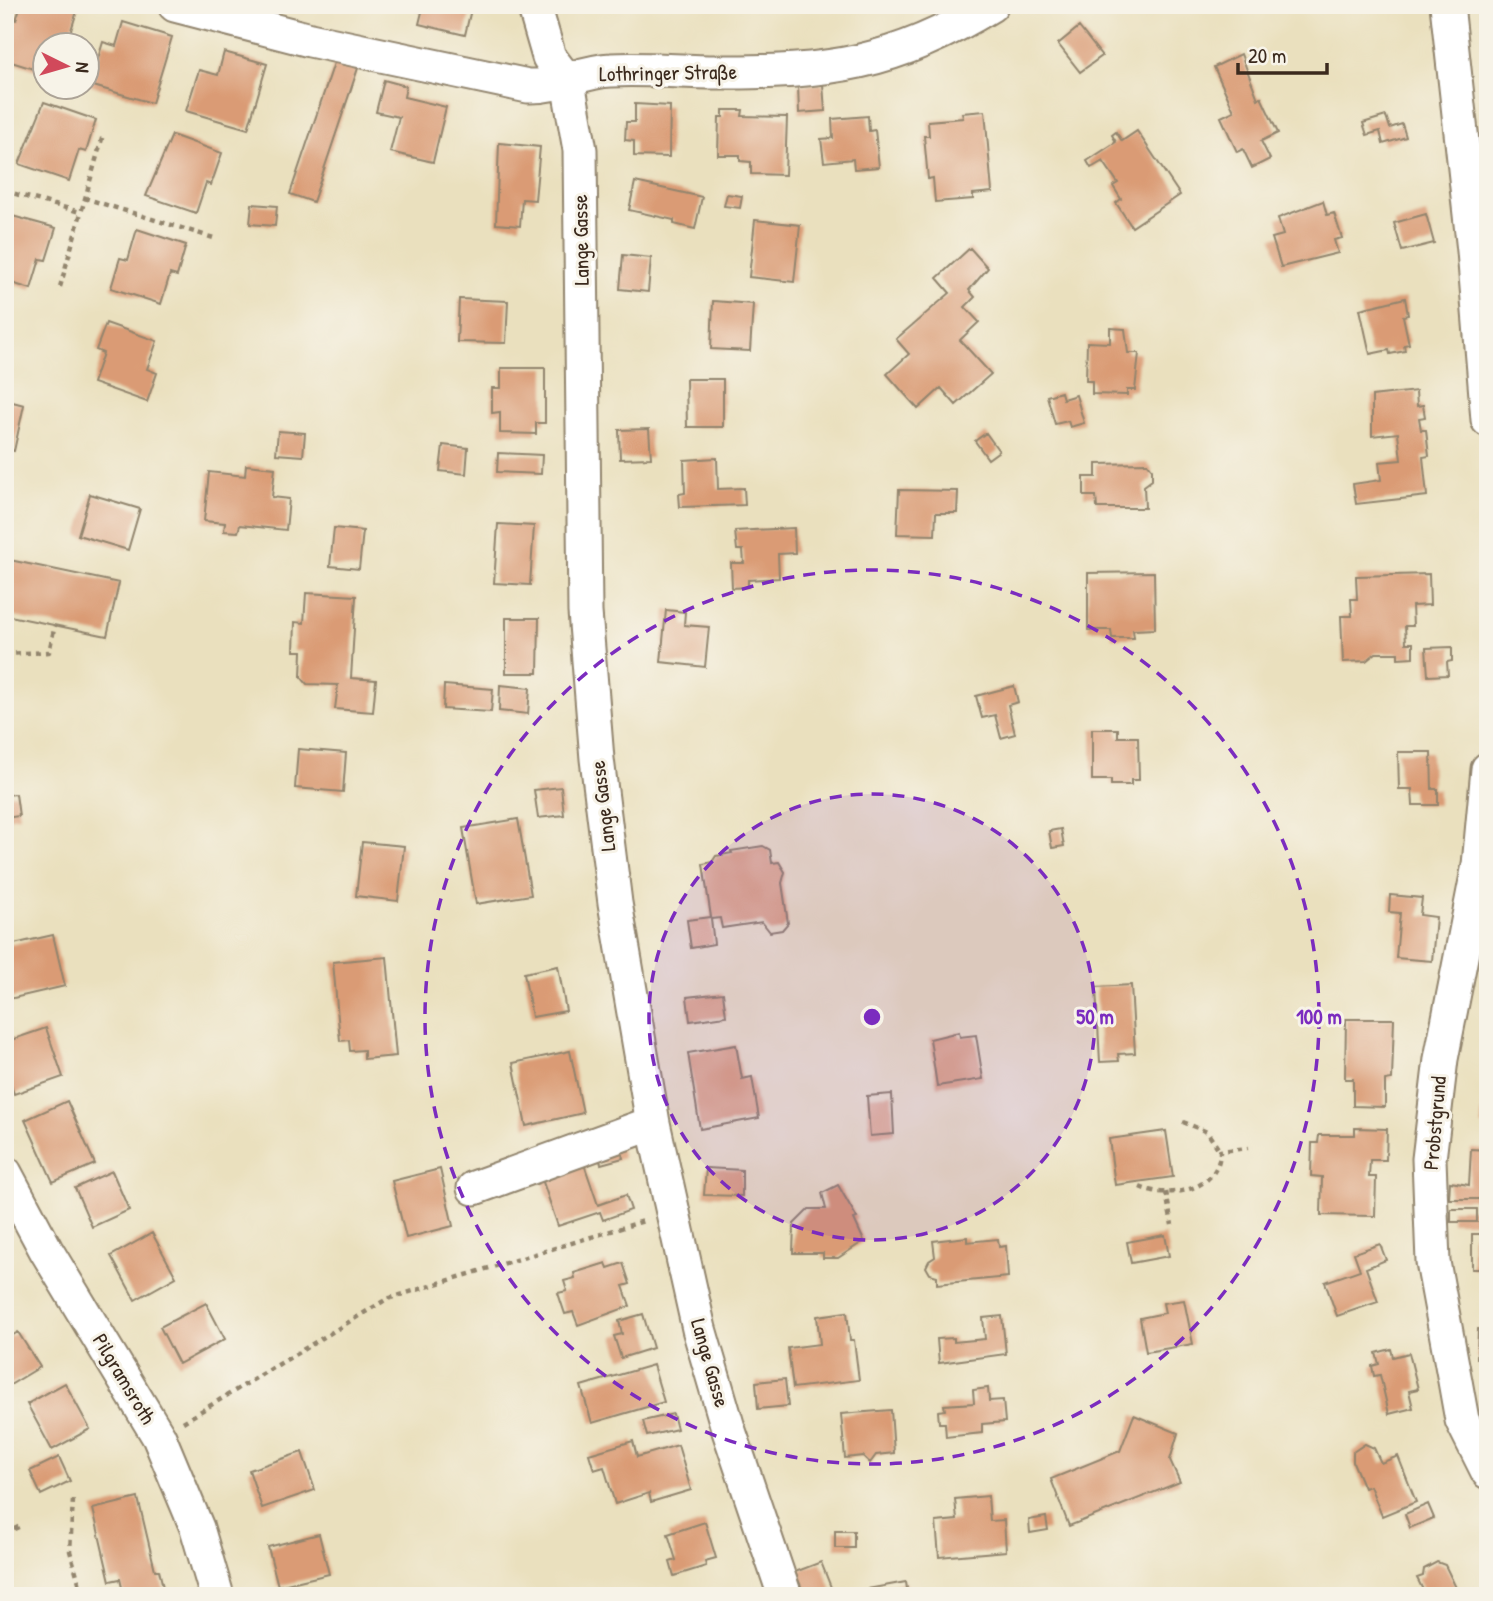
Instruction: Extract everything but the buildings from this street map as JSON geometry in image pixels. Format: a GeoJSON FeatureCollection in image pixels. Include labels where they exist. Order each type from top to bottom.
{"type":"FeatureCollection","features":[{"type":"Feature","properties":{"kind":"street","name":"Lothringer Straße"},"geometry":{"type":"LineString","coordinates":[[175,5],[310,40],[528,86],[568,82],[591,73],[611,70],[719,72],[822,69],[859,64],[929,41],[991,5]]}},
{"type":"Feature","properties":{"kind":"street","name":"Lange Gasse"},"geometry":{"type":"LineString","coordinates":[[534,5],[549,57],[568,82],[580,150],[587,639],[615,903],[671,1213],[721,1403],[785,1596]]}},
{"type":"Feature","properties":{"kind":"street"},"geometry":{"type":"LineString","coordinates":[[1447,5],[1474,251],[1488,420]]}},
{"type":"Feature","properties":{"kind":"street","name":"Probstgrund"},"geometry":{"type":"LineString","coordinates":[[1488,769],[1479,865],[1441,1059],[1429,1159],[1433,1262],[1457,1394],[1462,1420],[1488,1472]]}},
{"type":"Feature","properties":{"kind":"street"},"geometry":{"type":"LineString","coordinates":[[474,1188],[653,1123]]}},
{"type":"Feature","properties":{"kind":"street","name":"Pilgramsroth"},"geometry":{"type":"LineString","coordinates":[[5,1173],[46,1250],[159,1437],[197,1528],[217,1596]]}},
{"type":"Feature","properties":{"kind":"path"},"geometry":{"type":"LineString","coordinates":[[60,287],[103,135]]}},
{"type":"Feature","properties":{"kind":"path"},"geometry":{"type":"LineString","coordinates":[[5,191],[80,212]]}},
{"type":"Feature","properties":{"kind":"path"},"geometry":{"type":"LineString","coordinates":[[84,198],[217,239]]}},
{"type":"Feature","properties":{"kind":"path"},"geometry":{"type":"LineString","coordinates":[[5,654],[49,652],[55,625]]}},
{"type":"Feature","properties":{"kind":"path"},"geometry":{"type":"LineString","coordinates":[[1140,1187],[1157,1194],[1198,1187],[1212,1177],[1220,1165],[1220,1151],[1207,1132],[1183,1122]]}},
{"type":"Feature","properties":{"kind":"path"},"geometry":{"type":"LineString","coordinates":[[1220,1151],[1248,1148]]}},
{"type":"Feature","properties":{"kind":"path"},"geometry":{"type":"LineString","coordinates":[[1166,1192],[1172,1225]]}},
{"type":"Feature","properties":{"kind":"path"},"geometry":{"type":"LineString","coordinates":[[188,1418],[387,1299],[671,1213]]}},
{"type":"Feature","properties":{"kind":"path"},"geometry":{"type":"LineString","coordinates":[[73,1500],[69,1551],[83,1596]]}},
{"type":"Feature","properties":{"kind":"path"},"geometry":{"type":"LineString","coordinates":[[5,1533],[23,1525]]}}]}
